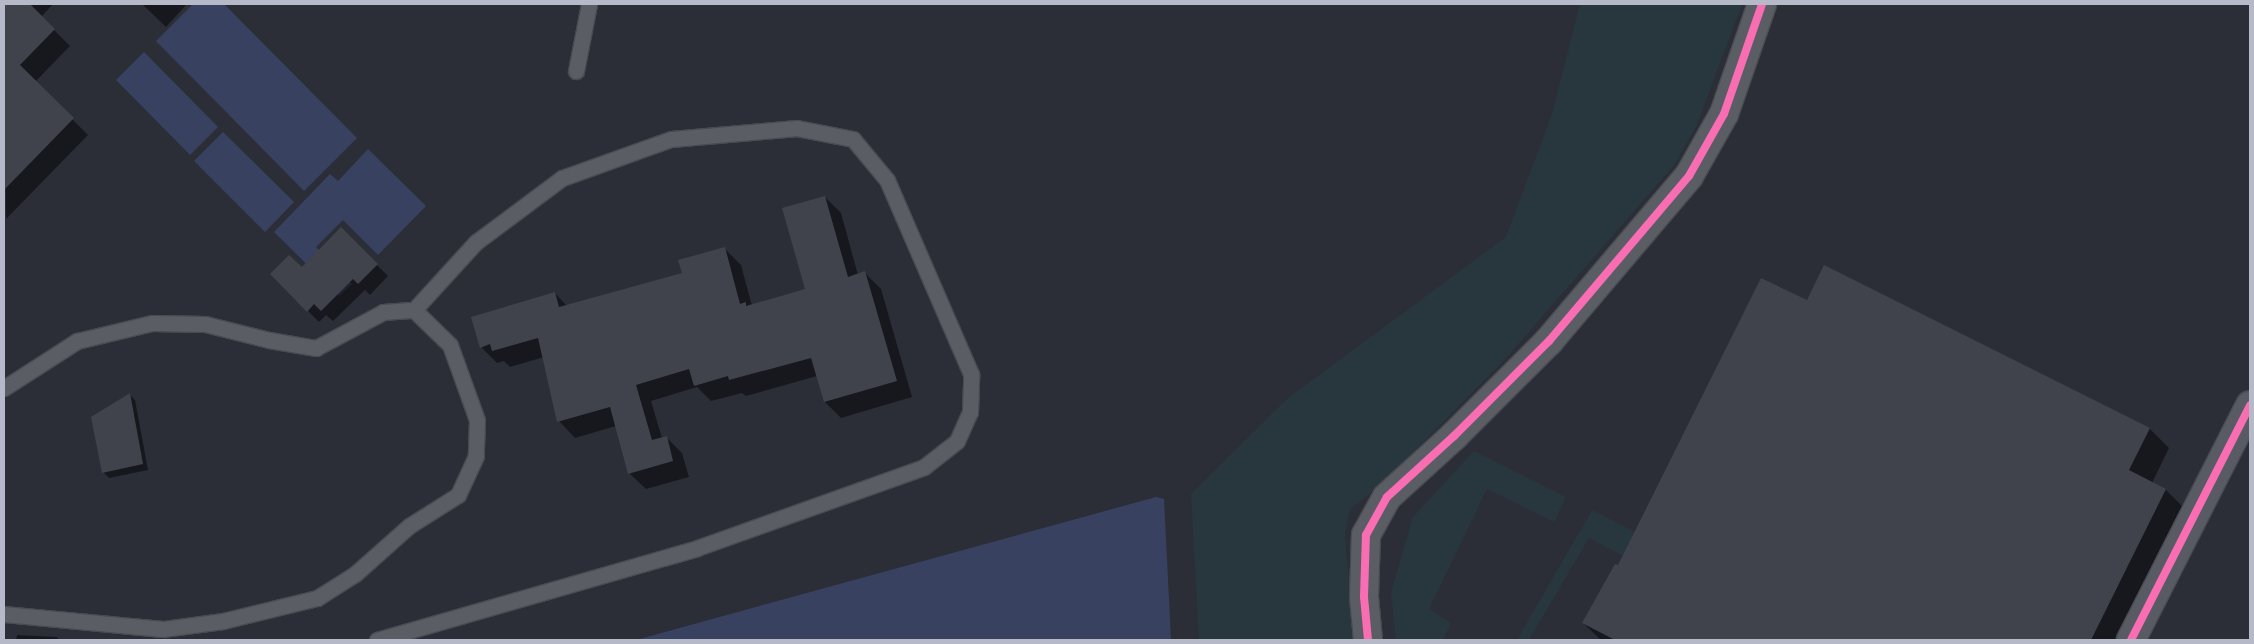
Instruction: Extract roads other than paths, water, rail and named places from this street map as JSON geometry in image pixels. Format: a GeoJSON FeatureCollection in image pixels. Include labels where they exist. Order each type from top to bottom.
{"type":"FeatureCollection","features":[{"type":"Feature","properties":{"kind":"street"},"geometry":{"type":"LineString","coordinates":[[1368,640],[1364,597],[1366,535],[1386,497],[1454,436],[1549,341],[1689,176],[1724,114],[1762,4]]}},
{"type":"Feature","properties":{"kind":"street"},"geometry":{"type":"LineString","coordinates":[[2131,640],[2250,405]]}},
{"type":"Feature","properties":{"kind":"lane"},"geometry":{"type":"LineString","coordinates":[[576,71],[589,4]]}},
{"type":"Feature","properties":{"kind":"lane"},"geometry":{"type":"LineString","coordinates":[[4,388],[77,340],[152,323],[204,324],[269,340],[316,348],[383,312],[414,310],[476,242],[562,178],[671,139],[797,128],[853,140],[887,180],[971,374],[970,412],[957,441],[924,467],[697,548],[378,640]]}},
{"type":"Feature","properties":{"kind":"lane"},"geometry":{"type":"LineString","coordinates":[[4,614],[161,635],[317,598],[355,574],[409,526],[458,495],[476,456],[477,420],[450,345],[414,310]]}},
{"type":"Feature","properties":{"kind":"water"},"geometry":{"type":"Polygon","coordinates":[[[193,4],[224,4],[357,138],[304,191],[156,41],[193,4]]]}},
{"type":"Feature","properties":{"kind":"water"},"geometry":{"type":"Polygon","coordinates":[[[144,52],[218,127],[190,155],[116,80],[144,52]]]}},
{"type":"Feature","properties":{"kind":"water"},"geometry":{"type":"Polygon","coordinates":[[[223,132],[294,202],[265,232],[194,161],[223,132]]]}},
{"type":"Feature","properties":{"kind":"water"},"geometry":{"type":"Polygon","coordinates":[[[368,149],[426,206],[378,255],[343,220],[316,247],[352,284],[339,296],[274,232],[330,174],[338,181],[368,149]]]}},
{"type":"Feature","properties":{"kind":"water"},"geometry":{"type":"Polygon","coordinates":[[[1156,497],[1164,499],[1171,640],[636,640],[1156,497]]]}}]}
